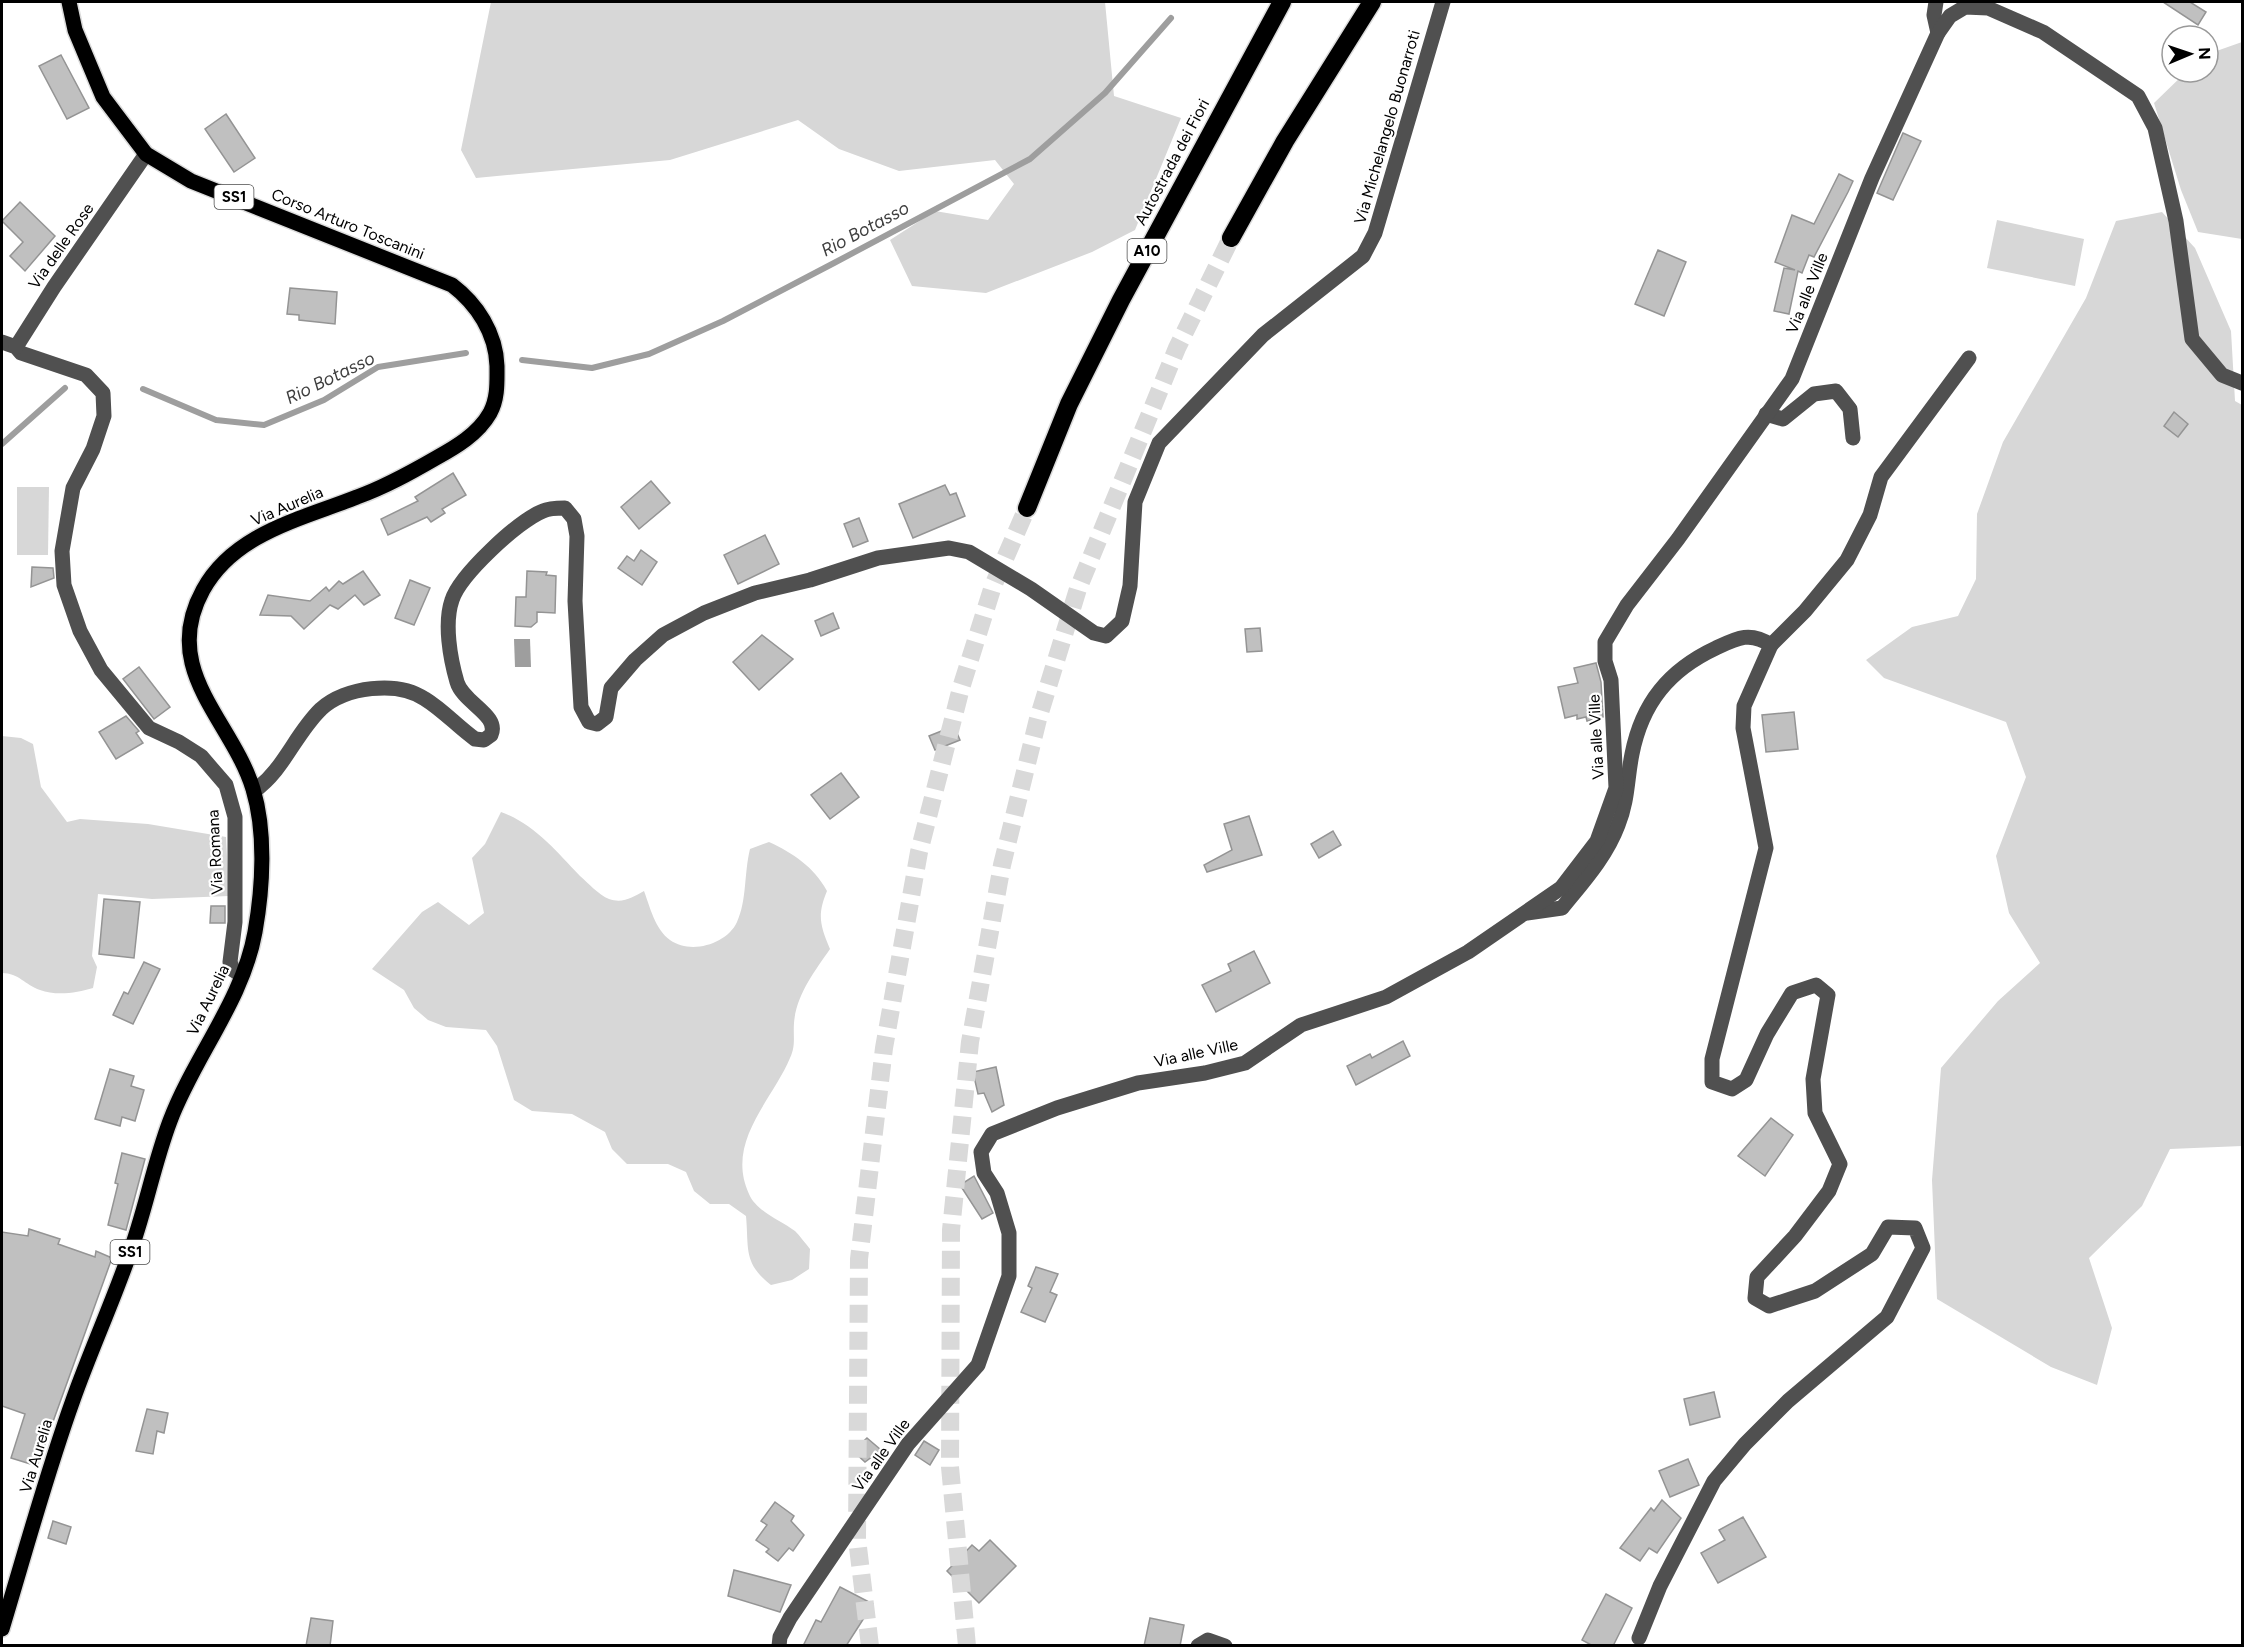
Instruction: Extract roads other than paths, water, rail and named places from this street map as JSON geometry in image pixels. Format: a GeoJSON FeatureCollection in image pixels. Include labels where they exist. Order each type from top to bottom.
{"type":"FeatureCollection","features":[{"type":"Feature","properties":{"kind":"highway","name":"Autostrada dei Fiori"},"geometry":{"type":"LineString","coordinates":[[1027,508],[1069,404],[1100,342],[1282,2]]}},
{"type":"Feature","properties":{"kind":"highway"},"geometry":{"type":"LineString","coordinates":[[1231,238],[1285,141],[1372,2]]}},
{"type":"Feature","properties":{"kind":"main road","name":"Corso Arturo Toscanini"},"geometry":{"type":"LineString","coordinates":[[69,2],[75,30],[103,98],[146,154],[191,181],[452,285],[479,309],[496,352],[497,389],[490,413],[463,443],[390,484]]}},
{"type":"Feature","properties":{"kind":"main road","name":"Via Aurelia"},"geometry":{"type":"LineString","coordinates":[[2,1629],[72,1402],[128,1259],[168,1126],[180,1094],[241,975],[255,930],[260,879],[260,826],[254,791],[246,768],[201,692],[191,658],[190,626],[203,590],[222,565],[245,543],[272,529],[390,484]]}},
{"type":"Feature","properties":{"kind":"street","name":"Via Michelangelo Buonarroti"},"geometry":{"type":"LineString","coordinates":[[254,791],[268,781],[322,709],[360,688],[390,688],[424,698],[475,739],[484,740],[491,735],[494,727],[491,719],[469,702],[457,684],[448,634],[451,601],[464,577],[504,539],[543,511],[565,508],[574,519],[577,536],[575,601],[581,707],[589,722],[597,724],[606,717],[611,688],[635,660],[663,635],[704,613],[755,593],[810,580],[878,558],[949,548],[969,552],[1031,589],[1094,633],[1106,636],[1115,631],[1122,621],[1130,586],[1135,502],[1159,443],[1263,335],[1363,256],[1376,232],[1443,2]]}},
{"type":"Feature","properties":{"kind":"street"},"geometry":{"type":"LineString","coordinates":[[1935,2],[1934,15],[1938,33]]}},
{"type":"Feature","properties":{"kind":"street","name":"Via alle Ville"},"geometry":{"type":"LineString","coordinates":[[779,1646],[780,1636],[790,1618],[908,1444],[978,1365],[1009,1276],[1010,1233],[997,1192],[984,1173],[981,1152],[992,1134],[1057,1108],[1138,1083],[1205,1073],[1245,1063],[1301,1025],[1386,997],[1468,952],[1561,888],[1597,842],[1616,788],[1611,680],[1605,661],[1605,642],[1627,605],[1678,539],[1792,379],[1872,178],[1938,33],[1950,16],[1965,7],[1988,8],[2043,32],[2138,96],[2155,128],[2176,221],[2192,339],[2223,375],[2242,383]]}},
{"type":"Feature","properties":{"kind":"street","name":"Via delle Rose"},"geometry":{"type":"LineString","coordinates":[[9,345],[54,287],[146,154]]}},
{"type":"Feature","properties":{"kind":"street","name":"Via Romana"},"geometry":{"type":"LineString","coordinates":[[9,345],[21,353],[86,375],[103,393],[104,416],[93,449],[74,488],[62,551],[64,585],[80,631],[100,670],[149,728],[179,742],[201,756],[226,785],[235,817],[235,922],[230,962],[233,970],[241,975]]}},
{"type":"Feature","properties":{"kind":"street"},"geometry":{"type":"LineString","coordinates":[[1639,1638],[1660,1586],[1714,1480],[1745,1444],[1788,1401],[1887,1317],[1923,1248],[1916,1228],[1888,1227],[1872,1254],[1815,1291],[1769,1306],[1755,1298],[1757,1277],[1796,1236],[1829,1191],[1840,1164],[1815,1113],[1813,1079],[1828,995],[1816,985],[1792,993],[1767,1034],[1746,1080],[1732,1089],[1712,1082],[1712,1059],[1766,848],[1743,728],[1744,706],[1771,645],[1805,610],[1847,560],[1870,515],[1881,477],[1969,358]]}},
{"type":"Feature","properties":{"kind":"street"},"geometry":{"type":"LineString","coordinates":[[1767,414],[1783,419],[1814,394],[1836,391],[1850,409],[1853,438]]}},
{"type":"Feature","properties":{"kind":"street"},"geometry":{"type":"LineString","coordinates":[[1524,913],[1562,908],[1597,866],[1618,827],[1627,798],[1632,754],[1644,712],[1659,688],[1701,655],[1739,638],[1759,637],[1771,645]]}},
{"type":"Feature","properties":{"kind":"street"},"geometry":{"type":"LineString","coordinates":[[1198,1646],[1208,1640],[1225,1646]]}},
{"type":"Feature","properties":{"kind":"waterway","name":"Rio Botasso"},"geometry":{"type":"LineString","coordinates":[[522,360],[592,368],[649,354],[723,321],[834,263],[1030,159],[1105,93],[1171,18]]}},
{"type":"Feature","properties":{"kind":"waterway","name":"Rio Botasso"},"geometry":{"type":"LineString","coordinates":[[143,389],[216,420],[264,425],[324,400],[378,367],[466,353]]}},
{"type":"Feature","properties":{"kind":"waterway","name":"Rio Botasso"},"geometry":{"type":"LineString","coordinates":[[2,444],[65,388]]}},
{"type":"Feature","properties":{"kind":"tunnel"},"geometry":{"type":"LineString","coordinates":[[967,1646],[950,1467],[951,1230],[970,1042],[1002,865],[1038,719],[1078,589],[1177,348],[1231,238]]}},
{"type":"Feature","properties":{"kind":"tunnel"},"geometry":{"type":"LineString","coordinates":[[870,1646],[857,1539],[859,1259],[884,1048],[919,852],[961,688],[993,586],[1027,508]]}}]}
